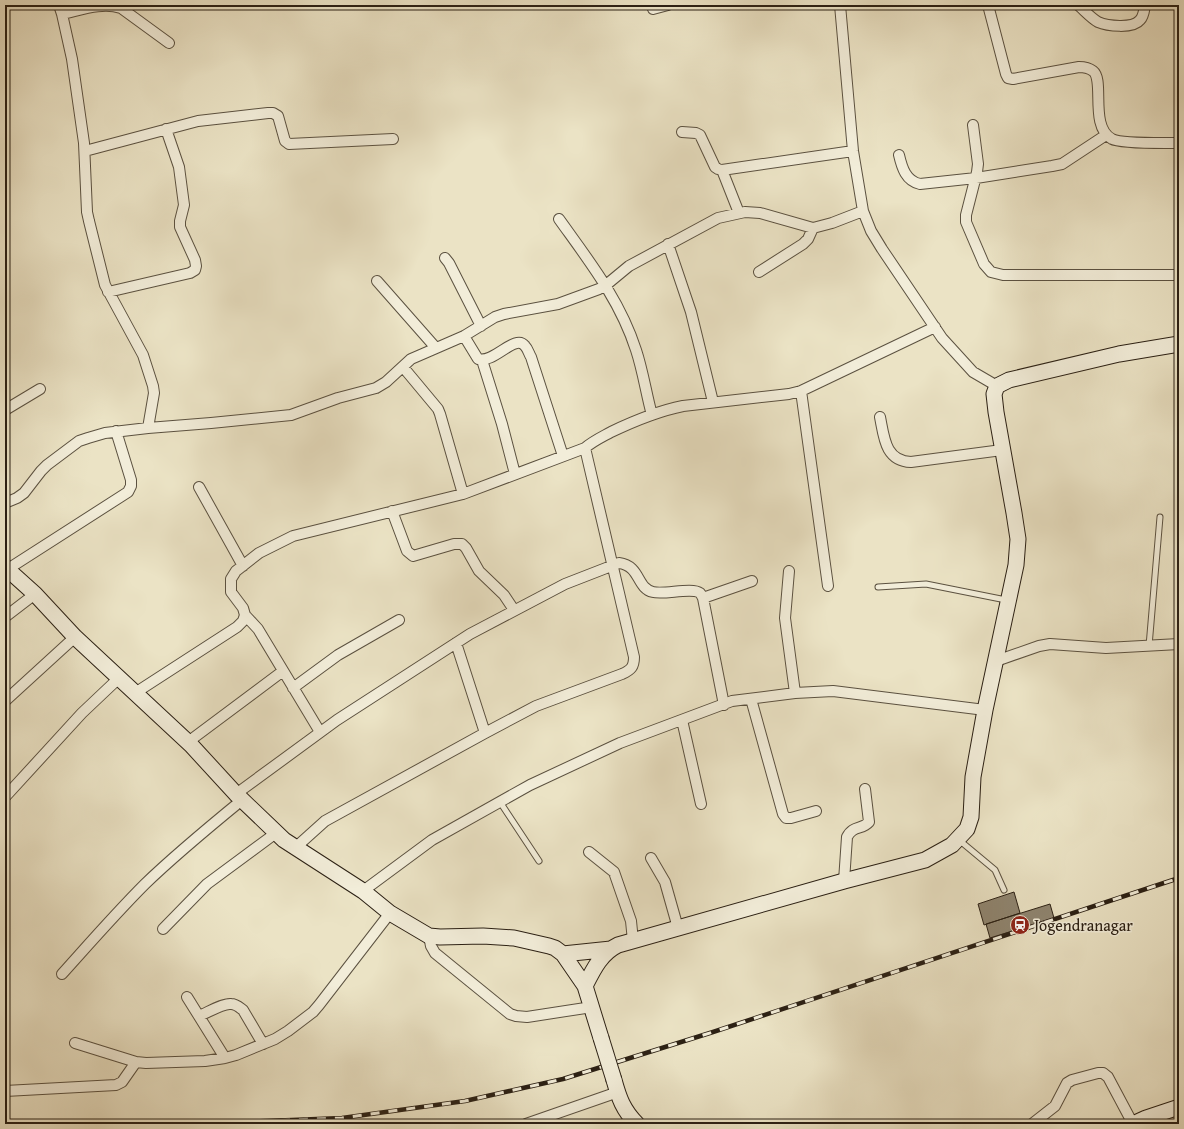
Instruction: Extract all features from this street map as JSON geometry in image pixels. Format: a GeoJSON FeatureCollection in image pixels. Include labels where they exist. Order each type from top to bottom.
{"type":"FeatureCollection","features":[{"type":"Feature","properties":{"kind":"street"},"geometry":{"type":"LineString","coordinates":[[148,428],[154,394],[153,386],[142,355],[105,285],[88,212],[85,151],[72,59],[60,9],[106,5],[115,6],[121,8],[169,43]]}},
{"type":"Feature","properties":{"kind":"street"},"geometry":{"type":"LineString","coordinates":[[653,8],[668,5]]}},
{"type":"Feature","properties":{"kind":"street"},"geometry":{"type":"LineString","coordinates":[[840,5],[853,151],[863,212],[882,249],[942,338],[973,372],[997,386]]}},
{"type":"Feature","properties":{"kind":"street"},"geometry":{"type":"LineString","coordinates":[[988,5],[1008,78],[1013,79],[1079,66],[1088,68],[1094,72],[1097,78],[1101,127],[1106,135],[1112,140],[1122,142],[1179,143]]}},
{"type":"Feature","properties":{"kind":"street"},"geometry":{"type":"LineString","coordinates":[[1078,5],[1098,22],[1125,26],[1133,25],[1140,21],[1144,14],[1145,5]]}},
{"type":"Feature","properties":{"kind":"street"},"geometry":{"type":"LineString","coordinates":[[85,151],[198,121],[273,113],[278,116],[285,141],[289,144],[393,139]]}},
{"type":"Feature","properties":{"kind":"street"},"geometry":{"type":"LineString","coordinates":[[973,125],[978,164],[976,178],[966,215],[966,222],[984,264],[991,272],[1003,275],[1179,275]]}},
{"type":"Feature","properties":{"kind":"street"},"geometry":{"type":"LineString","coordinates":[[108,292],[190,273],[195,270],[195,260],[180,227],[184,205],[179,167],[166,129]]}},
{"type":"Feature","properties":{"kind":"street"},"geometry":{"type":"LineString","coordinates":[[682,132],[696,133],[700,135],[715,166],[722,170],[853,151]]}},
{"type":"Feature","properties":{"kind":"street"},"geometry":{"type":"LineString","coordinates":[[899,155],[903,171],[910,180],[914,183],[920,184],[976,178],[1062,164],[1106,135]]}},
{"type":"Feature","properties":{"kind":"street"},"geometry":{"type":"LineString","coordinates":[[722,170],[739,214]]}},
{"type":"Feature","properties":{"kind":"street"},"geometry":{"type":"LineString","coordinates":[[5,503],[24,493],[40,471],[79,441],[116,431],[291,416],[338,398],[376,388],[386,382],[418,356],[464,336],[496,317],[504,314],[558,304],[606,286],[629,266],[718,218],[745,212],[760,213],[813,228],[863,212]]}},
{"type":"Feature","properties":{"kind":"street"},"geometry":{"type":"LineString","coordinates":[[559,219],[606,286],[619,310],[636,350],[652,415]]}},
{"type":"Feature","properties":{"kind":"street"},"geometry":{"type":"LineString","coordinates":[[759,272],[803,244],[808,239],[813,228]]}},
{"type":"Feature","properties":{"kind":"street"},"geometry":{"type":"LineString","coordinates":[[668,244],[691,312],[713,402]]}},
{"type":"Feature","properties":{"kind":"street"},"geometry":{"type":"LineString","coordinates":[[445,258],[449,263],[480,326]]}},
{"type":"Feature","properties":{"kind":"street"},"geometry":{"type":"LineString","coordinates":[[377,281],[436,348]]}},
{"type":"Feature","properties":{"kind":"street"},"geometry":{"type":"LineString","coordinates":[[320,732],[258,629],[245,615],[243,608],[231,592],[231,579],[236,572],[259,553],[293,536],[463,494],[585,448],[591,442],[628,424],[652,415],[683,406],[801,391],[935,327]]}},
{"type":"Feature","properties":{"kind":"street"},"geometry":{"type":"LineString","coordinates":[[464,336],[478,359],[482,360],[489,359],[510,345],[522,343],[526,347],[531,357],[563,456]]}},
{"type":"Feature","properties":{"kind":"street"},"geometry":{"type":"LineString","coordinates":[[563,954],[611,949],[678,928],[925,860],[958,840],[967,829],[971,817],[973,777],[985,710],[1016,565],[1018,539],[1002,450],[994,394],[997,386],[1002,382],[1009,380],[1119,354],[1179,344]]}},
{"type":"Feature","properties":{"kind":"street"},"geometry":{"type":"LineString","coordinates":[[482,360],[502,424],[515,474]]}},
{"type":"Feature","properties":{"kind":"street"},"geometry":{"type":"LineString","coordinates":[[403,367],[438,409],[463,494]]}},
{"type":"Feature","properties":{"kind":"street"},"geometry":{"type":"LineString","coordinates":[[5,410],[40,389]]}},
{"type":"Feature","properties":{"kind":"street"},"geometry":{"type":"LineString","coordinates":[[801,391],[828,586]]}},
{"type":"Feature","properties":{"kind":"street"},"geometry":{"type":"LineString","coordinates":[[880,417],[885,443],[888,450],[895,458],[902,462],[1002,450]]}},
{"type":"Feature","properties":{"kind":"street"},"geometry":{"type":"LineString","coordinates":[[116,431],[131,480],[131,486],[128,492],[6,568],[35,594],[75,637],[188,742],[239,797],[284,840],[363,891],[390,913],[430,936],[483,936],[514,938],[549,946],[555,948],[563,954],[585,986],[620,1101],[628,1115],[637,1124]]}},
{"type":"Feature","properties":{"kind":"street"},"geometry":{"type":"LineString","coordinates":[[296,848],[325,821],[485,733],[536,706],[628,672],[632,667],[634,657],[585,448]]}},
{"type":"Feature","properties":{"kind":"street"},"geometry":{"type":"LineString","coordinates":[[199,487],[243,566]]}},
{"type":"Feature","properties":{"kind":"street"},"geometry":{"type":"LineString","coordinates":[[392,511],[407,551],[413,556],[454,544],[462,544],[466,548],[479,571],[504,595],[514,610]]}},
{"type":"Feature","properties":{"kind":"street"},"geometry":{"type":"LineString","coordinates":[[62,974],[145,884],[239,797],[320,732],[470,634],[565,584],[619,563],[627,564],[631,567],[644,587],[651,592],[660,594],[695,591],[700,592],[703,598],[724,705]]}},
{"type":"Feature","properties":{"kind":"street"},"geometry":{"type":"LineString","coordinates":[[789,570],[785,618],[795,693]]}},
{"type":"Feature","properties":{"kind":"street"},"geometry":{"type":"LineString","coordinates":[[703,598],[752,581]]}},
{"type":"Feature","properties":{"kind":"street"},"geometry":{"type":"LineString","coordinates":[[5,617],[35,594]]}},
{"type":"Feature","properties":{"kind":"street"},"geometry":{"type":"LineString","coordinates":[[135,693],[237,627],[243,621],[245,615]]}},
{"type":"Feature","properties":{"kind":"street"},"geometry":{"type":"LineString","coordinates":[[293,688],[338,655],[399,620]]}},
{"type":"Feature","properties":{"kind":"street"},"geometry":{"type":"LineString","coordinates":[[5,701],[75,637]]}},
{"type":"Feature","properties":{"kind":"street"},"geometry":{"type":"LineString","coordinates":[[456,643],[485,733]]}},
{"type":"Feature","properties":{"kind":"street"},"geometry":{"type":"LineString","coordinates":[[996,661],[1039,646],[1050,644],[1106,648],[1179,644]]}},
{"type":"Feature","properties":{"kind":"street"},"geometry":{"type":"LineString","coordinates":[[188,742],[283,671]]}},
{"type":"Feature","properties":{"kind":"street"},"geometry":{"type":"LineString","coordinates":[[5,797],[82,713],[119,678]]}},
{"type":"Feature","properties":{"kind":"street"},"geometry":{"type":"LineString","coordinates":[[363,891],[432,840],[530,784],[620,743],[732,701],[795,693],[833,691],[985,710]]}},
{"type":"Feature","properties":{"kind":"street"},"geometry":{"type":"LineString","coordinates":[[751,699],[783,814],[786,818],[791,818],[816,811]]}},
{"type":"Feature","properties":{"kind":"street"},"geometry":{"type":"LineString","coordinates":[[682,720],[701,804]]}},
{"type":"Feature","properties":{"kind":"street"},"geometry":{"type":"LineString","coordinates":[[844,882],[847,838],[849,832],[855,828],[866,825],[869,822],[865,789]]}},
{"type":"Feature","properties":{"kind":"street"},"geometry":{"type":"LineString","coordinates":[[163,929],[207,884],[276,833]]}},
{"type":"Feature","properties":{"kind":"street"},"geometry":{"type":"LineString","coordinates":[[589,852],[614,872],[631,921],[633,941]]}},
{"type":"Feature","properties":{"kind":"street"},"geometry":{"type":"LineString","coordinates":[[652,858],[665,882],[678,928]]}},
{"type":"Feature","properties":{"kind":"street"},"geometry":{"type":"LineString","coordinates":[[74,1043],[136,1062],[146,1063],[205,1061],[225,1058],[263,1044],[288,1031],[313,1012],[390,913]]}},
{"type":"Feature","properties":{"kind":"street"},"geometry":{"type":"LineString","coordinates":[[430,936],[431,946],[439,957],[510,1014],[526,1017],[592,1007]]}},
{"type":"Feature","properties":{"kind":"street"},"geometry":{"type":"LineString","coordinates":[[585,986],[594,967],[611,949]]}},
{"type":"Feature","properties":{"kind":"street"},"geometry":{"type":"LineString","coordinates":[[187,997],[225,1058]]}},
{"type":"Feature","properties":{"kind":"street"},"geometry":{"type":"LineString","coordinates":[[200,1016],[226,1004],[238,1006],[243,1010],[263,1044]]}},
{"type":"Feature","properties":{"kind":"street"},"geometry":{"type":"LineString","coordinates":[[5,1091],[116,1085],[122,1082],[136,1062]]}},
{"type":"Feature","properties":{"kind":"street"},"geometry":{"type":"LineString","coordinates":[[1032,1124],[1055,1106],[1066,1083],[1098,1073],[1103,1073],[1108,1077],[1133,1124],[1179,1107]]}},
{"type":"Feature","properties":{"kind":"street"},"geometry":{"type":"LineString","coordinates":[[526,1124],[616,1086]]}},
{"type":"Feature","properties":{"kind":"lane"},"geometry":{"type":"LineString","coordinates":[[1149,646],[1160,517]]}},
{"type":"Feature","properties":{"kind":"lane"},"geometry":{"type":"LineString","coordinates":[[878,587],[926,584],[1009,600]]}},
{"type":"Feature","properties":{"kind":"lane"},"geometry":{"type":"LineString","coordinates":[[500,802],[539,861]]}},
{"type":"Feature","properties":{"kind":"lane"},"geometry":{"type":"LineString","coordinates":[[958,840],[995,870],[1004,890]]}},
{"type":"Feature","properties":{"kind":"building"},"geometry":{"type":"Polygon","coordinates":[[[1014,892],[1020,913],[984,925],[978,904],[1014,892]]]}},
{"type":"Feature","properties":{"kind":"building"},"geometry":{"type":"Polygon","coordinates":[[[1050,904],[1054,918],[990,938],[986,924],[1050,904]]]}},
{"type":"Feature","properties":{"kind":"railway"},"geometry":{"type":"LineString","coordinates":[[191,1124],[342,1118],[465,1101],[563,1079],[713,1032],[1179,878]]}},
{"type":"Feature","properties":{"kind":"place","name":"Jogendranagar"},"geometry":{"type":"Point","coordinates":[1020,925]}}]}
